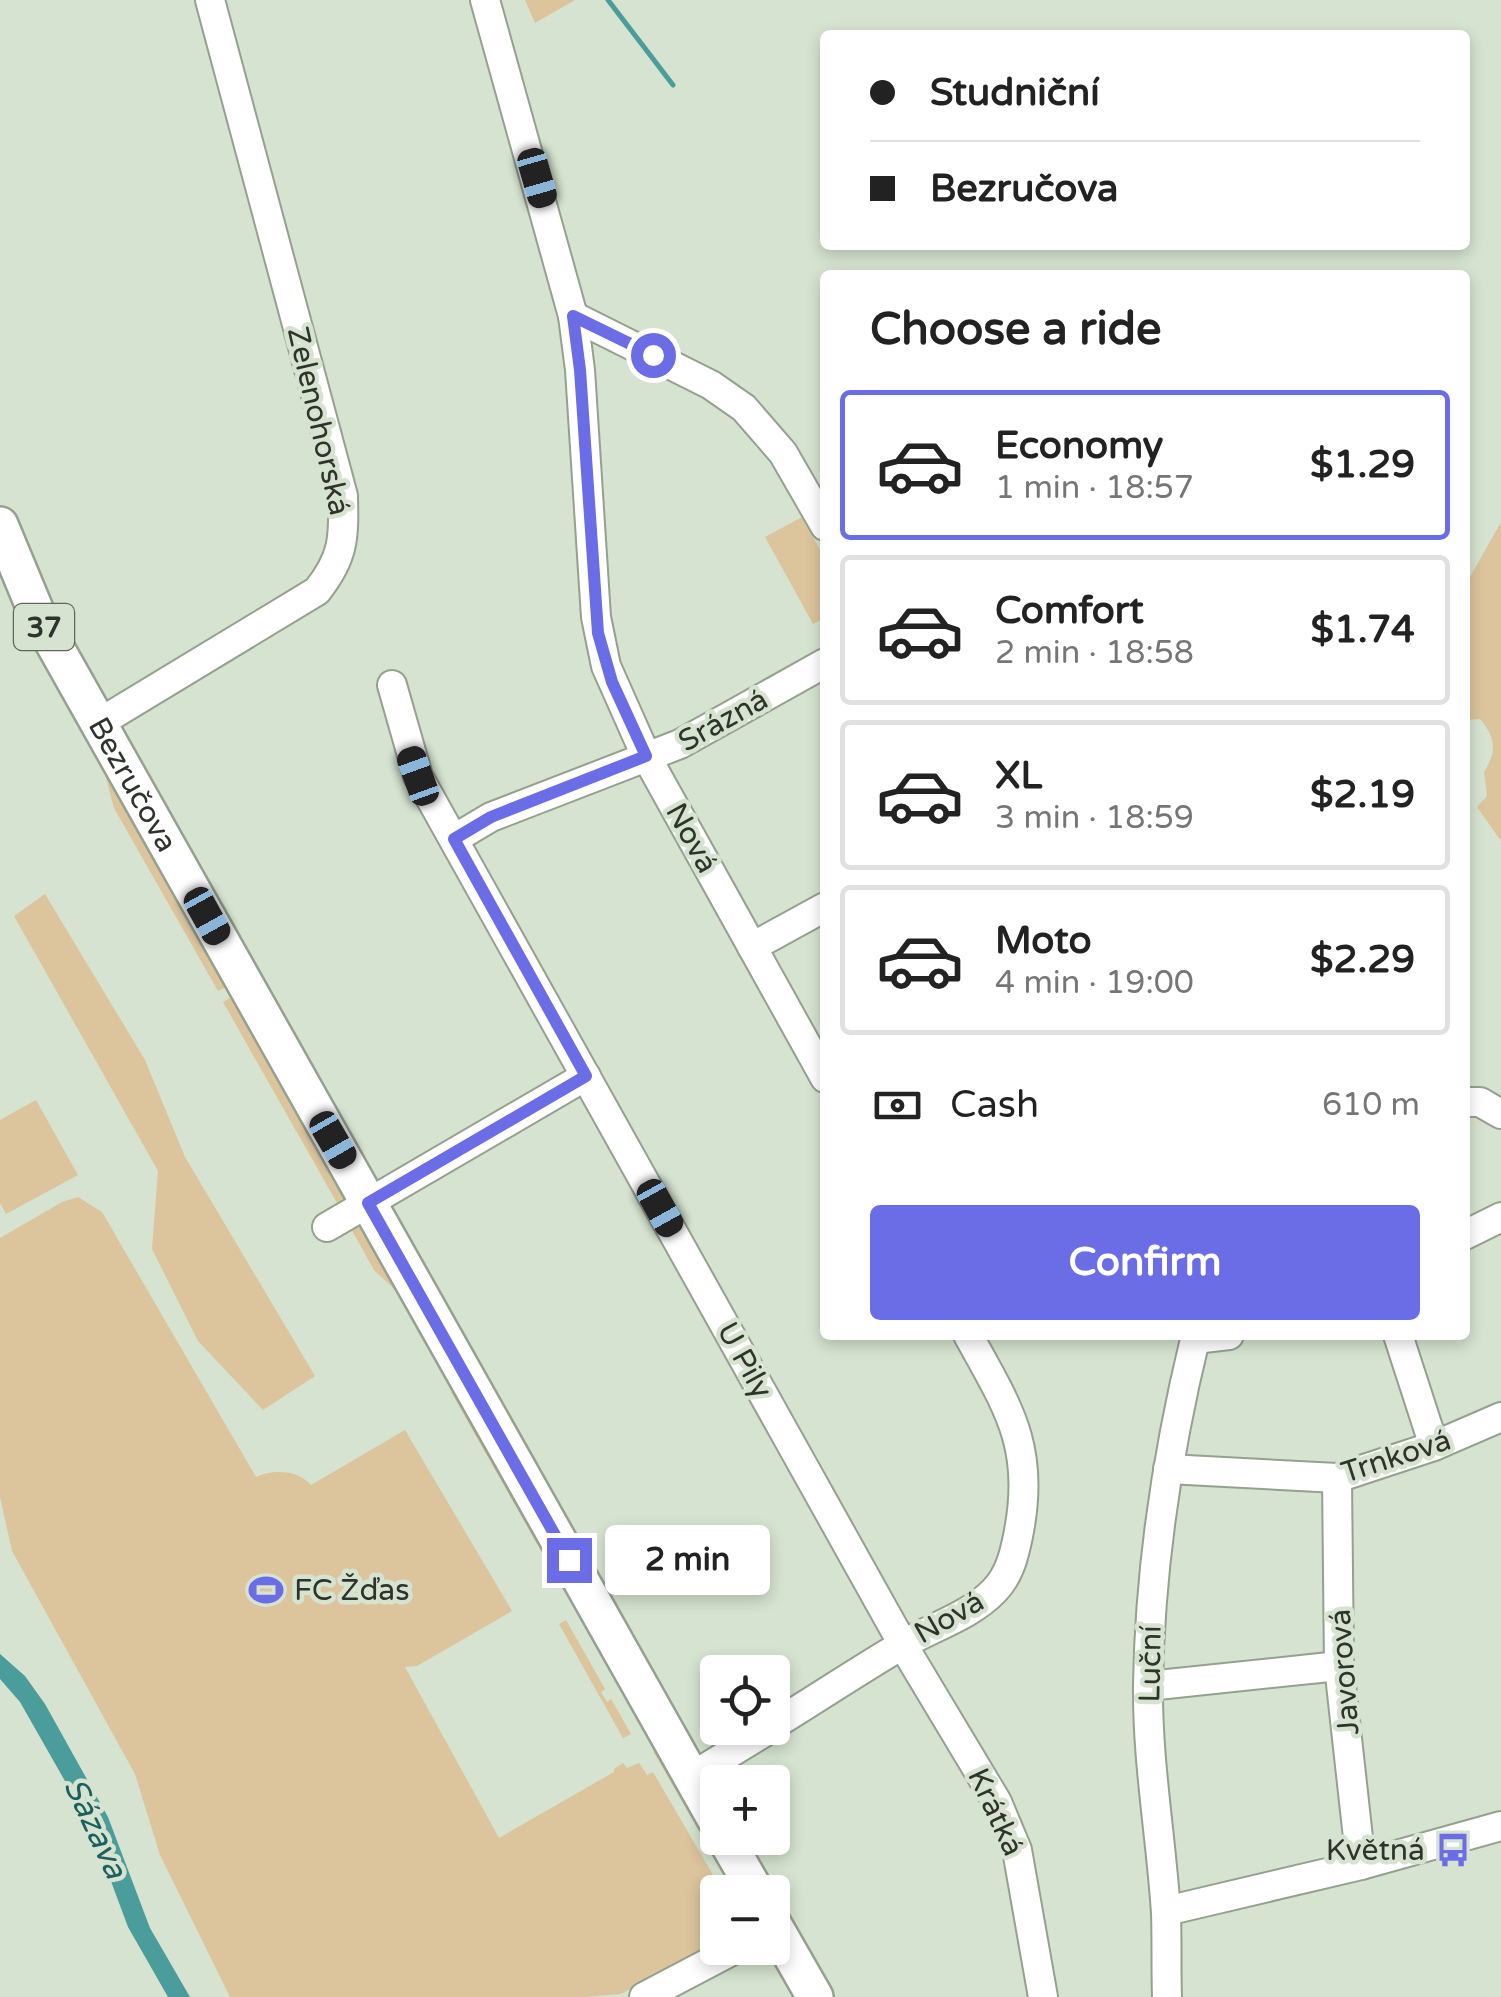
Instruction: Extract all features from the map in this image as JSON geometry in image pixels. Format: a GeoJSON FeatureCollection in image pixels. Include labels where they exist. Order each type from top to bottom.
{"type":"FeatureCollection","features":[{"type":"Feature","properties":{"kind":"main road","name":"Bezručova"},"geometry":{"type":"LineString","coordinates":[[0,525],[37,614],[700,1793]]}},
{"type":"Feature","properties":{"kind":"main road"},"geometry":{"type":"LineString","coordinates":[[790,1954],[815,1997]]}},
{"type":"Feature","properties":{"kind":"street","name":"Zelenohorská"},"geometry":{"type":"LineString","coordinates":[[99,723],[317,592],[333,570],[344,539],[342,496],[210,0]]}},
{"type":"Feature","properties":{"kind":"street","name":"Nová"},"geometry":{"type":"LineString","coordinates":[[485,0],[573,316],[598,633],[612,682],[646,756],[820,1069]]}},
{"type":"Feature","properties":{"kind":"street"},"geometry":{"type":"LineString","coordinates":[[573,316],[711,385],[744,408],[783,453],[820,517]]}},
{"type":"Feature","properties":{"kind":"street","name":"Srázná"},"geometry":{"type":"LineString","coordinates":[[454,839],[491,817],[680,744],[820,666]]}},
{"type":"Feature","properties":{"kind":"street","name":"U Pily"},"geometry":{"type":"LineString","coordinates":[[392,685],[418,776],[904,1644]]}},
{"type":"Feature","properties":{"kind":"street"},"geometry":{"type":"LineString","coordinates":[[752,946],[820,910]]}},
{"type":"Feature","properties":{"kind":"street"},"geometry":{"type":"LineString","coordinates":[[327,1227],[586,1076]]}},
{"type":"Feature","properties":{"kind":"street"},"geometry":{"type":"LineString","coordinates":[[1470,1233],[1501,1218]]}},
{"type":"Feature","properties":{"kind":"street","name":"Nová"},"geometry":{"type":"LineString","coordinates":[[790,1716],[904,1644],[980,1603],[1004,1580],[1014,1555],[1024,1491],[1018,1432],[971,1340]]}},
{"type":"Feature","properties":{"kind":"street","name":"Luční"},"geometry":{"type":"LineString","coordinates":[[1167,1997],[1166,1911],[1153,1800],[1148,1686],[1154,1572],[1168,1470],[1195,1340]]}},
{"type":"Feature","properties":{"kind":"street"},"geometry":{"type":"LineString","coordinates":[[1400,1340],[1434,1446]]}},
{"type":"Feature","properties":{"kind":"street","name":"Trnková"},"geometry":{"type":"LineString","coordinates":[[1168,1470],[1337,1478],[1434,1446],[1501,1418]]}},
{"type":"Feature","properties":{"kind":"street","name":"Javorová"},"geometry":{"type":"LineString","coordinates":[[1337,1478],[1340,1666],[1362,1865]]}},
{"type":"Feature","properties":{"kind":"street","name":"Krátká"},"geometry":{"type":"LineString","coordinates":[[904,1644],[1013,1837],[1044,1997]]}},
{"type":"Feature","properties":{"kind":"street"},"geometry":{"type":"LineString","coordinates":[[1148,1686],[1340,1666]]}},
{"type":"Feature","properties":{"kind":"street","name":"Nová"},"geometry":{"type":"LineString","coordinates":[[691,1777],[743,1745]]}},
{"type":"Feature","properties":{"kind":"street"},"geometry":{"type":"LineString","coordinates":[[1166,1911],[1362,1865],[1501,1826]]}},
{"type":"Feature","properties":{"kind":"street"},"geometry":{"type":"LineString","coordinates":[[644,1997],[705,1965]]}},
{"type":"Feature","properties":{"kind":"shaded area"},"geometry":{"type":"Polygon","coordinates":[[[525,0],[575,0],[535,23],[525,0]]]}},
{"type":"Feature","properties":{"kind":"shaded area"},"geometry":{"type":"Polygon","coordinates":[[[802,517],[820,550],[820,620],[813,624],[765,537],[802,517]]]}},
{"type":"Feature","properties":{"kind":"shaded area"},"geometry":{"type":"Polygon","coordinates":[[[1501,522],[1501,841],[1477,807],[1487,796],[1484,772],[1493,745],[1480,719],[1470,720],[1470,577],[1501,522]]]}},
{"type":"Feature","properties":{"kind":"shaded area"},"geometry":{"type":"Polygon","coordinates":[[[36,645],[230,985],[218,991],[114,808],[103,767],[36,645]]]}},
{"type":"Feature","properties":{"kind":"shaded area"},"geometry":{"type":"Polygon","coordinates":[[[45,894],[145,1060],[185,1157],[315,1376],[263,1410],[198,1341],[152,1249],[158,1171],[14,916],[45,894]]]}},
{"type":"Feature","properties":{"kind":"shaded area"},"geometry":{"type":"Polygon","coordinates":[[[235,995],[347,1200],[341,1210],[223,1002],[235,995]]]}},
{"type":"Feature","properties":{"kind":"shaded area"},"geometry":{"type":"Polygon","coordinates":[[[36,1100],[78,1175],[6,1214],[0,1203],[0,1120],[36,1100]]]}},
{"type":"Feature","properties":{"kind":"shaded area","name":"FC Žďas"},"geometry":{"type":"Polygon","coordinates":[[[78,1197],[102,1212],[256,1477],[285,1472],[311,1485],[405,1430],[512,1611],[417,1666],[405,1667],[499,1838],[614,1772],[623,1763],[627,1768],[639,1763],[647,1775],[653,1772],[713,1875],[700,1875],[700,1951],[621,1994],[230,1997],[160,1855],[135,1774],[12,1551],[0,1497],[0,1238],[62,1202],[78,1197]]]}},
{"type":"Feature","properties":{"kind":"shaded area"},"geometry":{"type":"Polygon","coordinates":[[[361,1222],[406,1300],[374,1270],[349,1225],[361,1222]]]}},
{"type":"Feature","properties":{"kind":"shaded area"},"geometry":{"type":"Polygon","coordinates":[[[455,1390],[564,1581],[563,1590],[451,1392],[455,1390]]]}},
{"type":"Feature","properties":{"kind":"shaded area"},"geometry":{"type":"Polygon","coordinates":[[[566,1620],[605,1689],[601,1692],[607,1702],[611,1699],[631,1734],[623,1738],[559,1624],[566,1620]]]}},
{"type":"Feature","properties":{"kind":"shaded area"},"geometry":{"type":"Polygon","coordinates":[[[653,1751],[667,1759],[700,1817],[700,1833],[653,1751]]]}},
{"type":"Feature","properties":{"kind":"shaded area"},"geometry":{"type":"Polygon","coordinates":[[[713,1855],[722,1855],[733,1875],[724,1875],[713,1855]]]}},
{"type":"Feature","properties":{"kind":"water","name":"Sázava"},"geometry":{"type":"Polygon","coordinates":[[[0,1654],[25,1676],[45,1704],[108,1817],[150,1928],[190,1997],[168,1997],[128,1927],[90,1825],[20,1702],[0,1679],[0,1654]]]}},
{"type":"Feature","properties":{"kind":"waterway"},"geometry":{"type":"LineString","coordinates":[[608,0],[673,85]]}},
{"type":"Feature","properties":{"kind":"place","name":"FC Žďas"},"geometry":{"type":"Point","coordinates":[266,1590]}},
{"type":"Feature","properties":{"kind":"place","name":"Květná"},"geometry":{"type":"Point","coordinates":[1453,1850]}},
{"type":"Feature","properties":{"kind":"route"},"geometry":{"type":"LineString","coordinates":[[569,1560],[368,1203],[586,1076],[454,839],[491,817],[646,756],[612,682],[598,633],[573,316],[653,355]]}}]}
